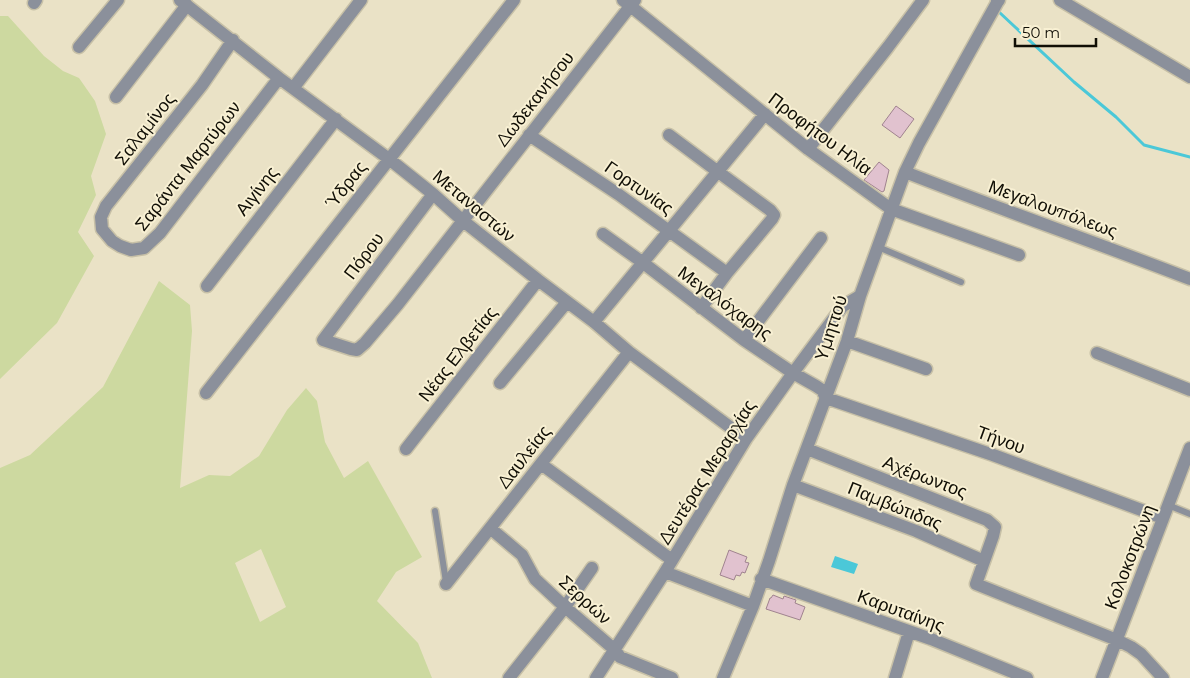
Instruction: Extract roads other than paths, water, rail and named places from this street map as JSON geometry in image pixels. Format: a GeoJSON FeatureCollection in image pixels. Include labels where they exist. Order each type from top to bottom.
{"type":"FeatureCollection","features":[{"type":"Feature","properties":{"kind":"street"},"geometry":{"type":"LineString","coordinates":[[79,47],[118,0]]}},
{"type":"Feature","properties":{"kind":"street"},"geometry":{"type":"LineString","coordinates":[[294,87],[361,0]]}},
{"type":"Feature","properties":{"kind":"street"},"geometry":{"type":"LineString","coordinates":[[808,149],[923,0]]}},
{"type":"Feature","properties":{"kind":"street","name":"Υμηττού"},"geometry":{"type":"LineString","coordinates":[[723,678],[753,606],[793,485],[847,341],[860,296],[904,172],[998,0]]}},
{"type":"Feature","properties":{"kind":"street"},"geometry":{"type":"LineString","coordinates":[[1060,0],[1190,77]]}},
{"type":"Feature","properties":{"kind":"street","name":"Ύδρας"},"geometry":{"type":"LineString","coordinates":[[206,393],[510,1]]}},
{"type":"Feature","properties":{"kind":"street","name":"Προφήτου Ηλία"},"geometry":{"type":"LineString","coordinates":[[629,2],[808,149],[891,209],[1019,255]]}},
{"type":"Feature","properties":{"kind":"street","name":"Δωδεκανήσου"},"geometry":{"type":"LineString","coordinates":[[323,340],[357,350],[365,343],[398,304],[529,135],[629,2]]}},
{"type":"Feature","properties":{"kind":"street"},"geometry":{"type":"LineString","coordinates":[[116,96],[184,3]]}},
{"type":"Feature","properties":{"kind":"street","name":"Μεταναστών"},"geometry":{"type":"LineString","coordinates":[[184,3],[280,78],[389,159],[462,220],[594,322],[629,352],[746,439]]}},
{"type":"Feature","properties":{"kind":"street","name":"Σαλαμίνος"},"geometry":{"type":"LineString","coordinates":[[112,241],[102,229],[101,217],[106,206],[202,85],[233,40]]}},
{"type":"Feature","properties":{"kind":"street","name":"Σαράντα Μαρτύρων"},"geometry":{"type":"LineString","coordinates":[[112,241],[131,250],[144,248],[160,233],[280,78]]}},
{"type":"Feature","properties":{"kind":"street"},"geometry":{"type":"LineString","coordinates":[[594,322],[765,114]]}},
{"type":"Feature","properties":{"kind":"street","name":"Αιγίνης"},"geometry":{"type":"LineString","coordinates":[[207,286],[336,119]]}},
{"type":"Feature","properties":{"kind":"street","name":"Γορτυνίας"},"geometry":{"type":"LineString","coordinates":[[529,135],[618,194],[727,272]]}},
{"type":"Feature","properties":{"kind":"street"},"geometry":{"type":"LineString","coordinates":[[669,135],[774,214],[772,220],[727,272],[701,308]]}},
{"type":"Feature","properties":{"kind":"street","name":"Μεγαλουπόλεως"},"geometry":{"type":"LineString","coordinates":[[904,172],[1190,279]]}},
{"type":"Feature","properties":{"kind":"street","name":"Πόρου"},"geometry":{"type":"LineString","coordinates":[[323,340],[433,194]]}},
{"type":"Feature","properties":{"kind":"street","name":"Μεγαλόχαρης"},"geometry":{"type":"LineString","coordinates":[[602,234],[744,340],[822,390],[826,398]]}},
{"type":"Feature","properties":{"kind":"street"},"geometry":{"type":"LineString","coordinates":[[744,340],[821,238]]}},
{"type":"Feature","properties":{"kind":"street","name":"Νέας Ελβετίας"},"geometry":{"type":"LineString","coordinates":[[406,449],[538,280]]}},
{"type":"Feature","properties":{"kind":"street","name":"Δευτέρας Μεραρχίας"},"geometry":{"type":"LineString","coordinates":[[596,678],[665,572],[746,439],[843,306],[860,296]]}},
{"type":"Feature","properties":{"kind":"street"},"geometry":{"type":"LineString","coordinates":[[500,383],[567,302]]}},
{"type":"Feature","properties":{"kind":"street"},"geometry":{"type":"LineString","coordinates":[[847,341],[926,369]]}},
{"type":"Feature","properties":{"kind":"street","name":"Δαυλείας"},"geometry":{"type":"LineString","coordinates":[[446,584],[629,352]]}},
{"type":"Feature","properties":{"kind":"street"},"geometry":{"type":"LineString","coordinates":[[1097,353],[1190,390]]}},
{"type":"Feature","properties":{"kind":"street","name":"Τήνου"},"geometry":{"type":"LineString","coordinates":[[826,398],[993,455],[1163,518]]}},
{"type":"Feature","properties":{"kind":"street","name":"Κολοκοτρώνη"},"geometry":{"type":"LineString","coordinates":[[1102,678],[1190,448]]}},
{"type":"Feature","properties":{"kind":"street","name":"Αχέρωντος"},"geometry":{"type":"LineString","coordinates":[[807,450],[987,520],[995,527],[984,562]]}},
{"type":"Feature","properties":{"kind":"street"},"geometry":{"type":"LineString","coordinates":[[541,464],[672,560]]}},
{"type":"Feature","properties":{"kind":"street","name":"Παμβώτιδας"},"geometry":{"type":"LineString","coordinates":[[793,485],[916,531],[984,562]]}},
{"type":"Feature","properties":{"kind":"street","name":"Σερρών"},"geometry":{"type":"LineString","coordinates":[[490,528],[522,555],[535,579],[615,650],[620,657],[672,678]]}},
{"type":"Feature","properties":{"kind":"street"},"geometry":{"type":"LineString","coordinates":[[984,562],[976,584],[1131,647],[1141,654],[1163,678]]}},
{"type":"Feature","properties":{"kind":"street"},"geometry":{"type":"LineString","coordinates":[[509,678],[565,607],[592,568]]}},
{"type":"Feature","properties":{"kind":"street"},"geometry":{"type":"LineString","coordinates":[[665,572],[753,606]]}},
{"type":"Feature","properties":{"kind":"street","name":"Καρυταίνης"},"geometry":{"type":"LineString","coordinates":[[761,579],[931,639],[1027,678]]}},
{"type":"Feature","properties":{"kind":"street"},"geometry":{"type":"LineString","coordinates":[[895,678],[910,632]]}},
{"type":"Feature","properties":{"kind":"lane"},"geometry":{"type":"LineString","coordinates":[[878,247],[961,282]]}},
{"type":"Feature","properties":{"kind":"lane"},"geometry":{"type":"LineString","coordinates":[[1168,505],[1190,514]]}},
{"type":"Feature","properties":{"kind":"lane"},"geometry":{"type":"LineString","coordinates":[[435,511],[446,584]]}},
{"type":"Feature","properties":{"kind":"water"},"geometry":{"type":"Polygon","coordinates":[[[835,556],[858,564],[854,574],[831,567],[835,556]]]}},
{"type":"Feature","properties":{"kind":"waterway"},"geometry":{"type":"LineString","coordinates":[[999,12],[1074,82],[1116,117],[1144,145],[1190,157]]}}]}
